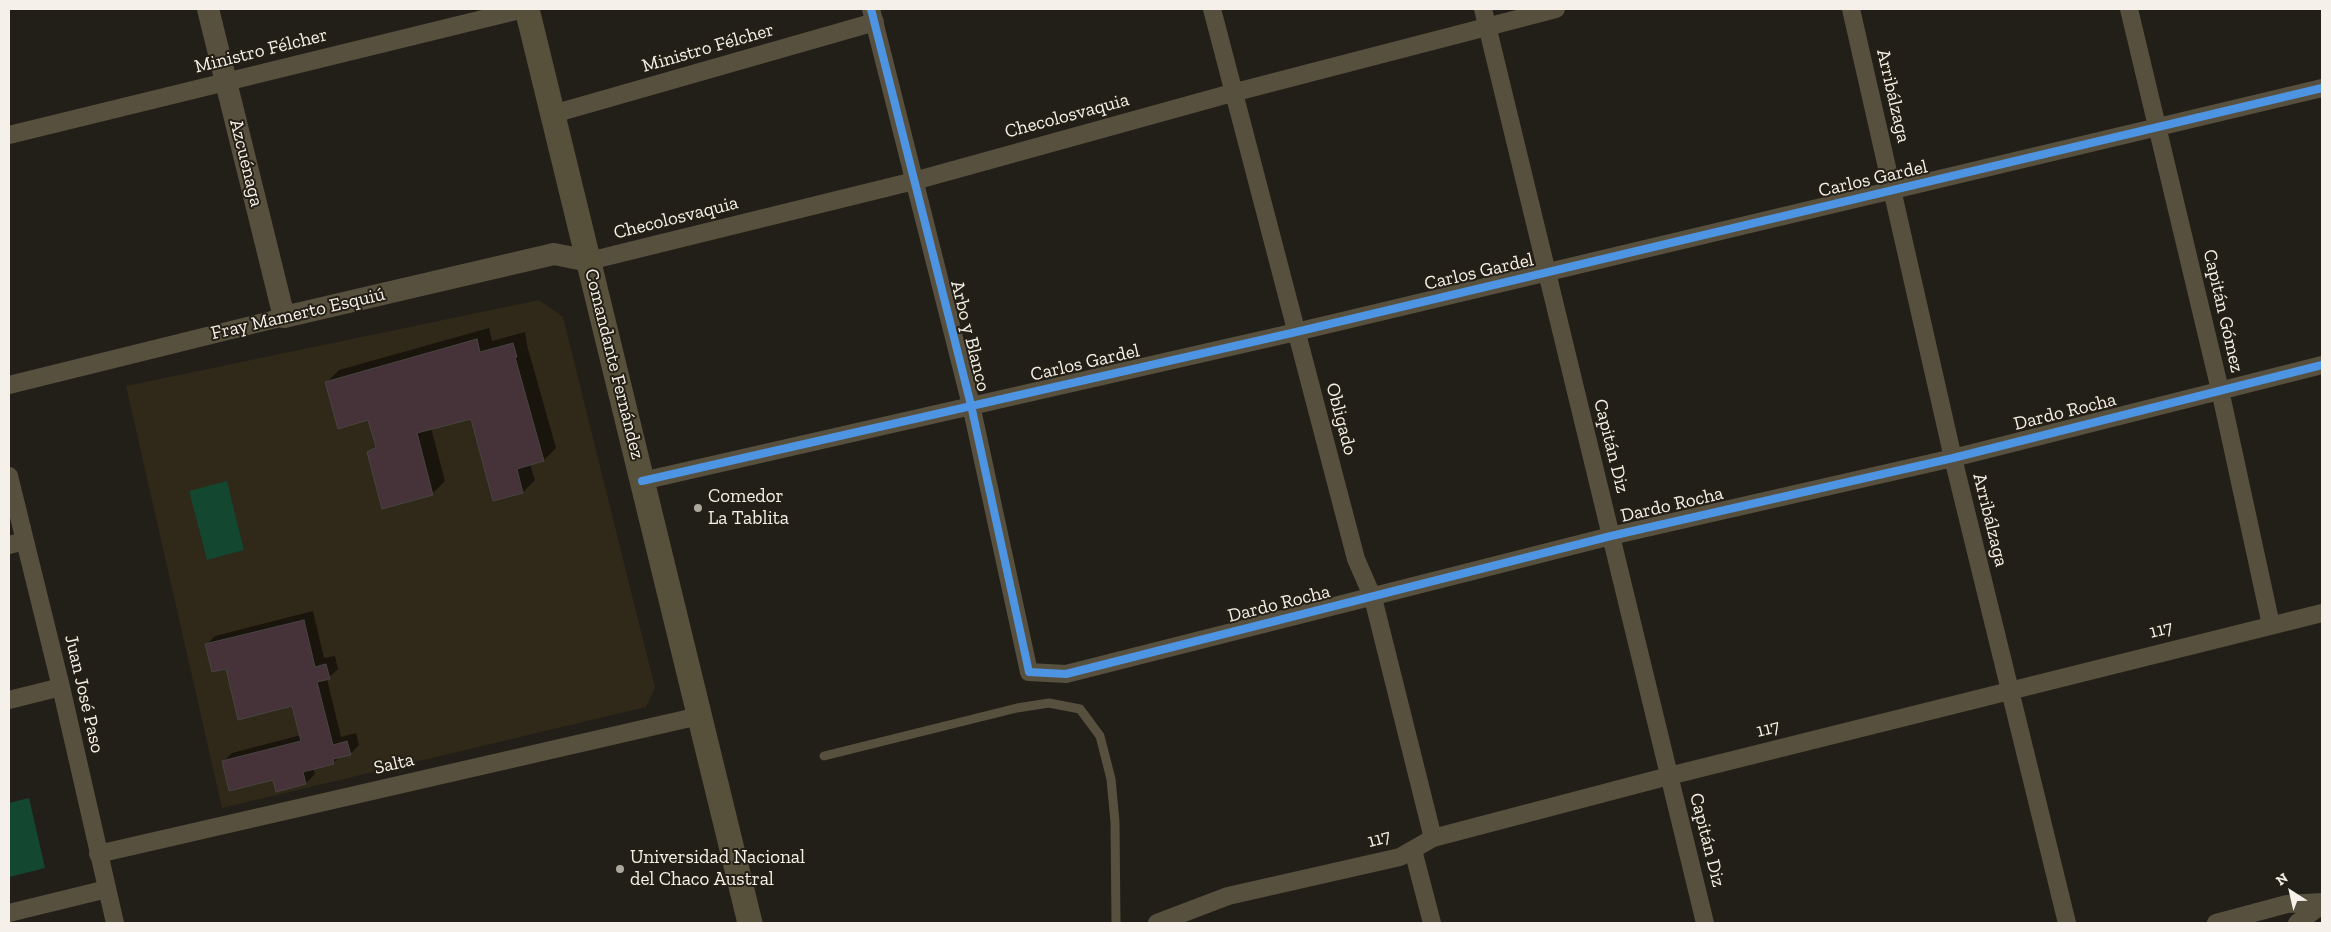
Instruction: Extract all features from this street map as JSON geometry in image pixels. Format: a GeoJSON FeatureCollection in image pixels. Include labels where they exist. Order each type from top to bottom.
{"type":"FeatureCollection","features":[{"type":"Feature","properties":{"kind":"main road","name":"Comandante Fernández"},"geometry":{"type":"LineString","coordinates":[[526,9],[750,923]]}},
{"type":"Feature","properties":{"kind":"street","name":"Azcuénaga"},"geometry":{"type":"LineString","coordinates":[[208,9],[284,317]]}},
{"type":"Feature","properties":{"kind":"street","name":"Ministro Félcher"},"geometry":{"type":"LineString","coordinates":[[9,135],[526,9]]}},
{"type":"Feature","properties":{"kind":"street","name":"Obligado"},"geometry":{"type":"LineString","coordinates":[[1212,9],[1232,93],[1356,559],[1373,598],[1433,838]]}},
{"type":"Feature","properties":{"kind":"street","name":"Capitán Diz"},"geometry":{"type":"LineString","coordinates":[[1483,9],[1705,923]]}},
{"type":"Feature","properties":{"kind":"street","name":"Checolosvaquia"},"geometry":{"type":"LineString","coordinates":[[589,261],[914,181],[1232,93],[1556,9]]}},
{"type":"Feature","properties":{"kind":"street","name":"Arribálzaga"},"geometry":{"type":"LineString","coordinates":[[1851,9],[1953,458],[2067,923]]}},
{"type":"Feature","properties":{"kind":"street","name":"Capitán Gómez"},"geometry":{"type":"LineString","coordinates":[[2129,9],[2159,128],[2220,390],[2271,624]]}},
{"type":"Feature","properties":{"kind":"street","name":"Ministro Félcher"},"geometry":{"type":"LineString","coordinates":[[553,114],[873,16]]}},
{"type":"Feature","properties":{"kind":"street","name":"Arbo y Blanco"},"geometry":{"type":"LineString","coordinates":[[873,16],[971,405],[1028,672]]}},
{"type":"Feature","properties":{"kind":"street","name":"Carlos Gardel"},"geometry":{"type":"LineString","coordinates":[[642,481],[1296,332],[2322,88]]}},
{"type":"Feature","properties":{"kind":"street","name":"Fray Mamerto Esquiú"},"geometry":{"type":"LineString","coordinates":[[9,385],[284,317],[554,254],[589,261]]}},
{"type":"Feature","properties":{"kind":"street","name":"Dardo Rocha"},"geometry":{"type":"LineString","coordinates":[[1028,672],[1066,674],[1373,598],[1611,536],[1953,458],[2322,366]]}},
{"type":"Feature","properties":{"kind":"street","name":"Juan José Paso"},"geometry":{"type":"LineString","coordinates":[[9,476],[17,543],[61,687],[115,923]]}},
{"type":"Feature","properties":{"kind":"street","name":"117"},"geometry":{"type":"LineString","coordinates":[[1157,923],[1228,896],[1400,857],[1433,838],[1669,776],[2271,624],[2322,613]]}},
{"type":"Feature","properties":{"kind":"street"},"geometry":{"type":"LineString","coordinates":[[9,700],[61,687]]}},
{"type":"Feature","properties":{"kind":"street","name":"Salta"},"geometry":{"type":"LineString","coordinates":[[98,854],[699,716]]}},
{"type":"Feature","properties":{"kind":"street"},"geometry":{"type":"LineString","coordinates":[[1413,850],[1432,923]]}},
{"type":"Feature","properties":{"kind":"street"},"geometry":{"type":"LineString","coordinates":[[9,913],[107,889]]}},
{"type":"Feature","properties":{"kind":"street"},"geometry":{"type":"LineString","coordinates":[[2216,923],[2287,904],[2322,904]]}},
{"type":"Feature","properties":{"kind":"street"},"geometry":{"type":"LineString","coordinates":[[2297,923],[2322,904]]}},
{"type":"Feature","properties":{"kind":"lane"},"geometry":{"type":"LineString","coordinates":[[824,756],[1017,708],[1049,703],[1080,709],[1100,736],[1111,779],[1115,822],[1116,923]]}},
{"type":"Feature","properties":{"kind":"shaded area"},"geometry":{"type":"Polygon","coordinates":[[[539,300],[563,317],[655,688],[646,707],[222,808],[126,386],[539,300]]]}},
{"type":"Feature","properties":{"kind":"green space"},"geometry":{"type":"Polygon","coordinates":[[[227,481],[244,550],[207,560],[189,491],[227,481]]]}},
{"type":"Feature","properties":{"kind":"green space"},"geometry":{"type":"Polygon","coordinates":[[[29,798],[45,868],[9,877],[9,803],[29,798]]]}},
{"type":"Feature","properties":{"kind":"building"},"geometry":{"type":"Polygon","coordinates":[[[477,339],[480,352],[513,343],[517,357],[515,357],[544,461],[517,469],[523,493],[493,501],[471,419],[417,433],[433,495],[382,509],[367,452],[376,447],[368,420],[338,429],[325,382],[477,339]]]}},
{"type":"Feature","properties":{"kind":"building"},"geometry":{"type":"Polygon","coordinates":[[[304,620],[315,667],[326,664],[330,679],[317,682],[333,745],[347,741],[351,755],[333,759],[334,764],[303,772],[306,784],[276,792],[273,780],[229,791],[222,761],[301,741],[292,706],[238,720],[226,669],[212,672],[205,644],[304,620]]]}},
{"type":"Feature","properties":{"kind":"cycle path"},"geometry":{"type":"LineString","coordinates":[[871,9],[971,405],[1029,672],[1066,674],[1611,536],[1953,458],[2322,365]]}},
{"type":"Feature","properties":{"kind":"cycle path"},"geometry":{"type":"LineString","coordinates":[[642,481],[1296,332],[2322,88]]}},
{"type":"Feature","properties":{"kind":"place","name":"Comedor La Tablita"},"geometry":{"type":"Point","coordinates":[698,508]}},
{"type":"Feature","properties":{"kind":"place","name":"Universidad Nacional del Chaco Austral"},"geometry":{"type":"Point","coordinates":[620,869]}}]}
